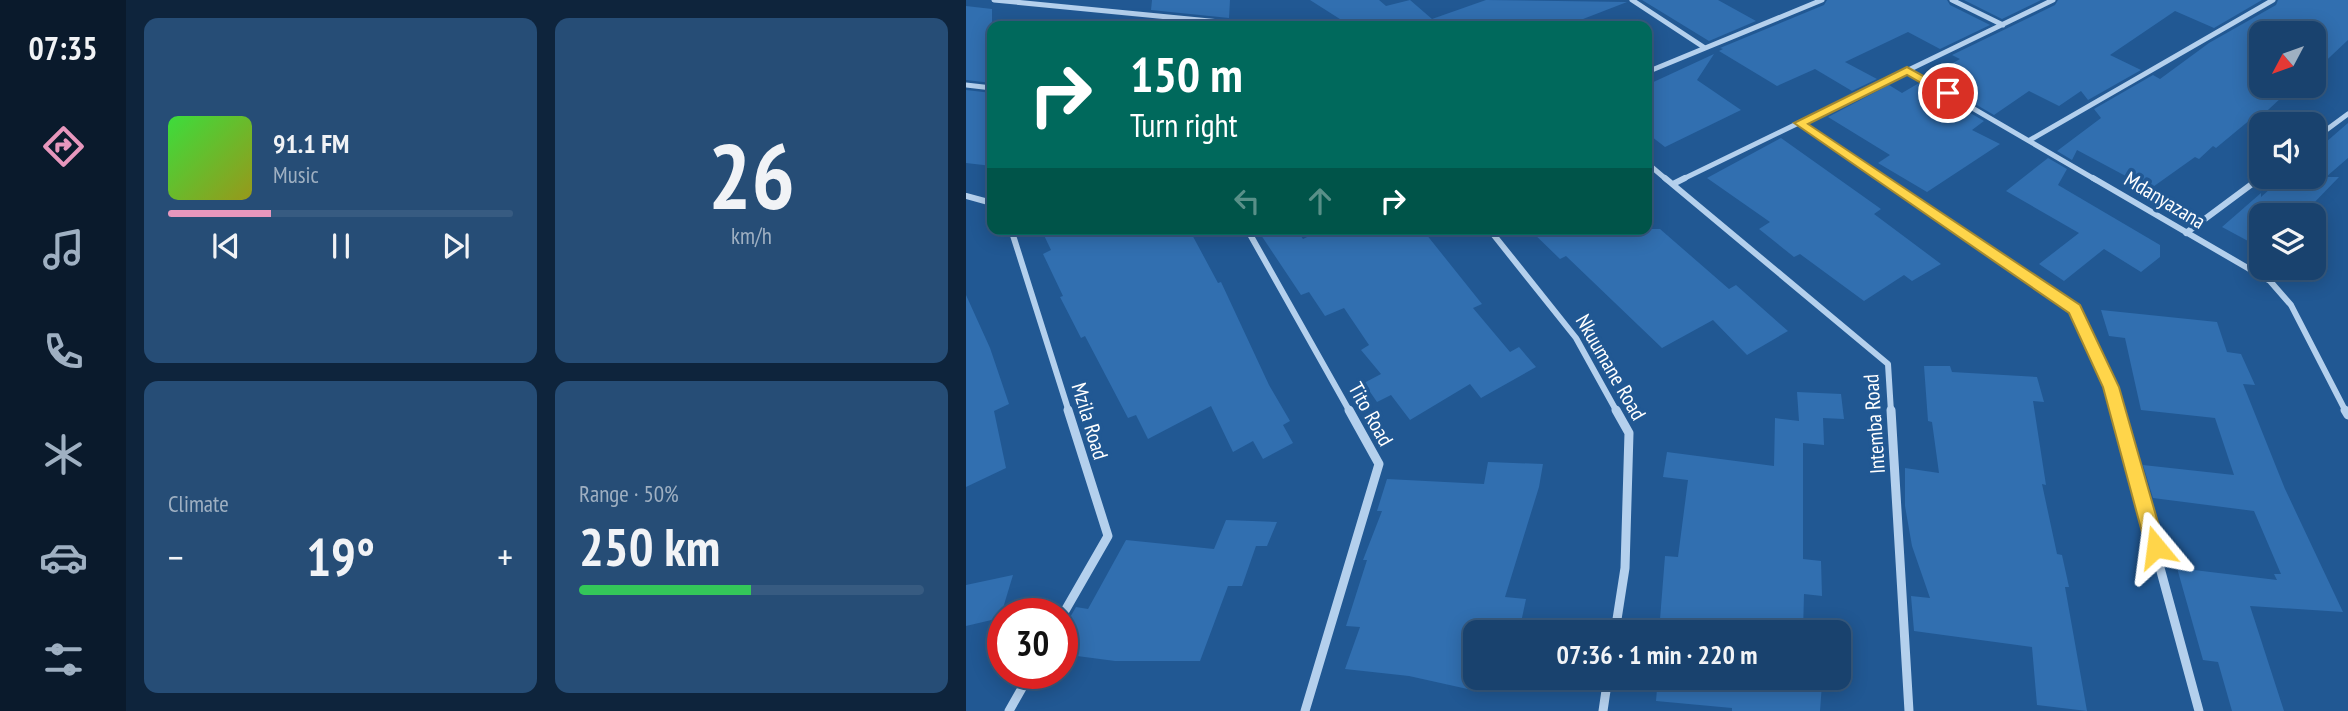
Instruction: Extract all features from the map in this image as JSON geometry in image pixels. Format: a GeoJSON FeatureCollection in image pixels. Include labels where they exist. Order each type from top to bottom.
{"type":"FeatureCollection","features":[{"type":"Feature","properties":{"kind":"street"},"geometry":{"type":"LineString","coordinates":[[994,0],[1216,21]]}},
{"type":"Feature","properties":{"kind":"street"},"geometry":{"type":"LineString","coordinates":[[1100,8],[1109,0]]}},
{"type":"Feature","properties":{"kind":"street"},"geometry":{"type":"LineString","coordinates":[[1632,0],[1705,48]]}},
{"type":"Feature","properties":{"kind":"street"},"geometry":{"type":"LineString","coordinates":[[1652,70],[1822,0]]}},
{"type":"Feature","properties":{"kind":"street"},"geometry":{"type":"LineString","coordinates":[[1952,0],[2003,25]]}},
{"type":"Feature","properties":{"kind":"street"},"geometry":{"type":"LineString","coordinates":[[1673,184],[2053,0]]}},
{"type":"Feature","properties":{"kind":"street"},"geometry":{"type":"LineString","coordinates":[[2030,140],[2273,0]]}},
{"type":"Feature","properties":{"kind":"street","name":"Mdanyazana"},"geometry":{"type":"LineString","coordinates":[[1907,70],[2270,281],[2291,305],[2348,415]]}},
{"type":"Feature","properties":{"kind":"street"},"geometry":{"type":"LineString","coordinates":[[966,86],[987,88]]}},
{"type":"Feature","properties":{"kind":"street"},"geometry":{"type":"LineString","coordinates":[[2326,130],[2348,114]]}},
{"type":"Feature","properties":{"kind":"street"},"geometry":{"type":"LineString","coordinates":[[1800,123],[2075,309],[2111,387],[2199,711]]}},
{"type":"Feature","properties":{"kind":"street","name":"Intemba Road"},"geometry":{"type":"LineString","coordinates":[[1652,167],[1888,364],[1909,711]]}},
{"type":"Feature","properties":{"kind":"street"},"geometry":{"type":"LineString","coordinates":[[2186,233],[2249,187]]}},
{"type":"Feature","properties":{"kind":"street"},"geometry":{"type":"LineString","coordinates":[[966,196],[987,202]]}},
{"type":"Feature","properties":{"kind":"street","name":"Mzila Road"},"geometry":{"type":"LineString","coordinates":[[1013,235],[1108,536],[1072,598]]}},
{"type":"Feature","properties":{"kind":"street","name":"Tito Road"},"geometry":{"type":"LineString","coordinates":[[1250,235],[1379,464],[1306,711]]}},
{"type":"Feature","properties":{"kind":"street","name":"Nkuumane Road"},"geometry":{"type":"LineString","coordinates":[[1494,235],[1576,338],[1629,433],[1625,568],[1617,620]]}},
{"type":"Feature","properties":{"kind":"street"},"geometry":{"type":"LineString","coordinates":[[1009,711],[1021,689]]}},
{"type":"Feature","properties":{"kind":"street"},"geometry":{"type":"LineString","coordinates":[[1603,711],[1606,690]]}},
{"type":"Feature","properties":{"kind":"building"},"geometry":{"type":"Polygon","coordinates":[[[1152,0],[1230,0],[1229,18],[1151,10],[1152,0]]]}},
{"type":"Feature","properties":{"kind":"building"},"geometry":{"type":"Polygon","coordinates":[[[1310,0],[1379,0],[1386,6],[1410,0],[1432,19],[1486,0],[1627,2],[1578,21],[1343,21],[1310,0]]]}},
{"type":"Feature","properties":{"kind":"building"},"geometry":{"type":"Polygon","coordinates":[[[1642,0],[1718,0],[1756,21],[1709,41],[1642,0]]]}},
{"type":"Feature","properties":{"kind":"building"},"geometry":{"type":"Polygon","coordinates":[[[1827,0],[1947,0],[1950,5],[1990,25],[1940,49],[1908,32],[1845,62],[1877,79],[1852,91],[1815,69],[1777,86],[1719,51],[1723,49],[1720,48],[1824,5],[1827,0]]]}},
{"type":"Feature","properties":{"kind":"building"},"geometry":{"type":"Polygon","coordinates":[[[1964,0],[2041,0],[2002,19],[1964,0]]]}},
{"type":"Feature","properties":{"kind":"building"},"geometry":{"type":"Polygon","coordinates":[[[2058,0],[2262,0],[2214,28],[2175,11],[2110,55],[2141,70],[2088,100],[2081,91],[2059,106],[2029,91],[1994,115],[1929,77],[1960,59],[1952,55],[2055,5],[2058,0]]]}},
{"type":"Feature","properties":{"kind":"building"},"geometry":{"type":"Polygon","coordinates":[[[2278,0],[2348,0],[2348,40],[2326,61],[2326,21],[2249,21],[2249,98],[2281,98],[2266,112],[2249,112],[2249,121],[2216,148],[2213,146],[2199,159],[2195,157],[2150,189],[2077,150],[2072,160],[2057,151],[2101,118],[2094,109],[2153,75],[2160,79],[2209,43],[2276,5],[2278,0]]]}},
{"type":"Feature","properties":{"kind":"building"},"geometry":{"type":"Polygon","coordinates":[[[966,6],[992,9],[992,21],[987,21],[987,82],[966,80],[966,6]]]}},
{"type":"Feature","properties":{"kind":"building"},"geometry":{"type":"Polygon","coordinates":[[[1714,54],[1697,80],[1741,110],[1665,147],[1652,137],[1652,83],[1714,54]]]}},
{"type":"Feature","properties":{"kind":"building"},"geometry":{"type":"Polygon","coordinates":[[[1919,83],[1984,121],[1972,130],[2000,144],[1927,192],[1878,163],[1890,155],[1828,117],[1889,85],[1902,93],[1919,83]]]}},
{"type":"Feature","properties":{"kind":"building"},"geometry":{"type":"Polygon","coordinates":[[[966,90],[987,92],[987,165],[966,163],[966,90]]]}},
{"type":"Feature","properties":{"kind":"building"},"geometry":{"type":"Polygon","coordinates":[[[2348,123],[2348,158],[2326,177],[2326,142],[2348,123]]]}},
{"type":"Feature","properties":{"kind":"building"},"geometry":{"type":"Polygon","coordinates":[[[1781,138],[1881,209],[1874,214],[1941,264],[1912,281],[1904,275],[1864,301],[1800,254],[1794,257],[1759,229],[1770,222],[1707,178],[1781,138]]]}},
{"type":"Feature","properties":{"kind":"building"},"geometry":{"type":"Polygon","coordinates":[[[2048,158],[2067,169],[2058,185],[2160,245],[2160,257],[2141,272],[2104,249],[2064,281],[2039,264],[2079,233],[2006,191],[2048,158]]]}},
{"type":"Feature","properties":{"kind":"building"},"geometry":{"type":"Polygon","coordinates":[[[2326,177],[2339,177],[2314,203],[2250,203],[2261,193],[2261,197],[2270,189],[2326,189],[2326,177]]]}},
{"type":"Feature","properties":{"kind":"building"},"geometry":{"type":"Polygon","coordinates":[[[2249,203],[2249,242],[2222,227],[2249,203]]]}},
{"type":"Feature","properties":{"kind":"building"},"geometry":{"type":"Polygon","coordinates":[[[1652,229],[1660,229],[1729,289],[1736,285],[1788,331],[1747,355],[1713,320],[1662,348],[1566,256],[1560,259],[1535,235],[1652,235],[1652,229]]]}},
{"type":"Feature","properties":{"kind":"building"},"geometry":{"type":"Polygon","coordinates":[[[1044,235],[1192,235],[1218,283],[1221,282],[1269,385],[1290,421],[1283,425],[1293,443],[1263,459],[1253,441],[1233,452],[1211,406],[1148,439],[1136,415],[1128,418],[1085,336],[1081,338],[1060,297],[1063,296],[1043,254],[1051,250],[1044,235]]]}},
{"type":"Feature","properties":{"kind":"building"},"geometry":{"type":"Polygon","coordinates":[[[1261,235],[1300,235],[1303,239],[1311,235],[1427,235],[1482,304],[1473,308],[1510,352],[1519,347],[1536,367],[1481,398],[1470,384],[1410,420],[1391,395],[1377,402],[1364,383],[1381,374],[1361,350],[1369,345],[1344,308],[1325,316],[1309,292],[1301,295],[1261,235]]]}},
{"type":"Feature","properties":{"kind":"building"},"geometry":{"type":"Polygon","coordinates":[[[966,295],[990,348],[1009,404],[994,411],[1006,468],[966,487],[966,295]]]}},
{"type":"Feature","properties":{"kind":"building"},"geometry":{"type":"Polygon","coordinates":[[[2101,310],[2217,322],[2227,352],[2241,354],[2255,385],[2243,384],[2285,489],[2343,612],[2250,606],[2284,711],[2232,711],[2218,662],[2203,660],[2177,568],[2277,580],[2274,574],[2281,574],[2254,511],[2153,498],[2143,465],[2234,475],[2215,418],[2141,410],[2125,338],[2109,336],[2101,310]]]}},
{"type":"Feature","properties":{"kind":"building"},"geometry":{"type":"Polygon","coordinates":[[[1924,366],[1950,366],[1952,372],[2037,377],[2044,402],[2033,401],[2046,485],[2042,484],[2057,554],[2062,555],[2069,587],[2065,587],[2087,711],[2037,705],[2032,647],[1914,631],[1911,596],[1930,598],[1912,546],[1905,506],[1905,468],[1939,473],[1932,422],[1928,421],[1924,366]]]}},
{"type":"Feature","properties":{"kind":"building"},"geometry":{"type":"Polygon","coordinates":[[[1797,392],[1841,394],[1844,419],[1823,418],[1824,445],[1803,443],[1803,559],[1821,561],[1822,596],[1804,594],[1803,620],[1660,620],[1665,556],[1678,557],[1688,480],[1663,477],[1667,452],[1774,466],[1775,418],[1799,421],[1797,392]]]}},
{"type":"Feature","properties":{"kind":"building"},"geometry":{"type":"Polygon","coordinates":[[[1488,462],[1543,464],[1539,487],[1505,597],[1526,599],[1522,620],[1463,620],[1463,688],[1409,676],[1345,669],[1360,627],[1346,626],[1367,560],[1363,560],[1382,511],[1377,511],[1387,479],[1484,484],[1488,462]]]}},
{"type":"Feature","properties":{"kind":"building"},"geometry":{"type":"Polygon","coordinates":[[[1226,520],[1277,522],[1267,546],[1256,546],[1242,586],[1228,586],[1200,661],[1115,661],[1078,656],[1078,607],[1088,609],[1126,540],[1214,549],[1226,520]]]}},
{"type":"Feature","properties":{"kind":"building"},"geometry":{"type":"Polygon","coordinates":[[[1013,575],[1006,598],[987,598],[987,621],[966,626],[966,585],[1013,575]]]}},
{"type":"Feature","properties":{"kind":"building"},"geometry":{"type":"Polygon","coordinates":[[[1657,690],[1822,690],[1820,711],[1732,711],[1732,708],[1656,701],[1657,690]]]}},
{"type":"Feature","properties":{"kind":"route"},"geometry":{"type":"LineString","coordinates":[[1948,93],[1907,70],[1800,123],[2075,309],[2111,387],[2156,547]]}}]}
